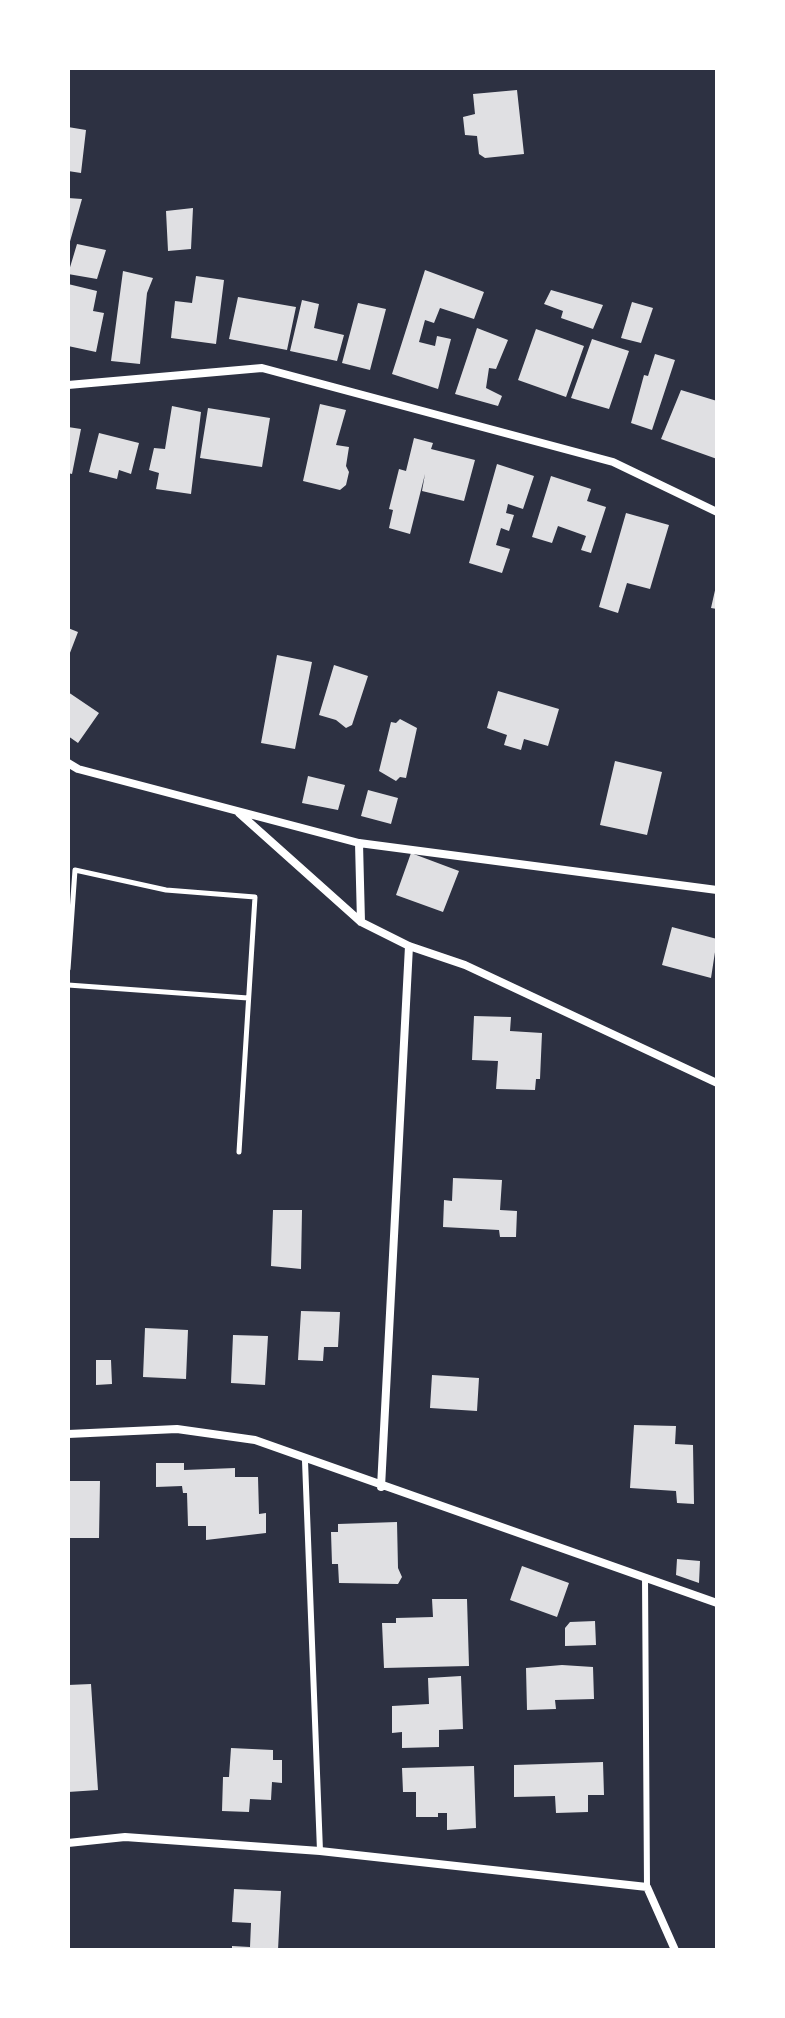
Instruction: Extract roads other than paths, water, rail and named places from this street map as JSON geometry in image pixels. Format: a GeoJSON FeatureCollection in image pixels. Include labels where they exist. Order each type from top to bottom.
{"type":"FeatureCollection","features":[{"type":"Feature","properties":{"kind":"street"},"geometry":{"type":"LineString","coordinates":[[68,385],[262,368],[613,462],[717,512]]}},
{"type":"Feature","properties":{"kind":"street"},"geometry":{"type":"LineString","coordinates":[[68,763],[78,769],[359,843],[717,890]]}},
{"type":"Feature","properties":{"kind":"street"},"geometry":{"type":"LineString","coordinates":[[236,811],[361,922],[409,946],[465,965],[717,1083]]}},
{"type":"Feature","properties":{"kind":"street"},"geometry":{"type":"LineString","coordinates":[[359,843],[361,922]]}},
{"type":"Feature","properties":{"kind":"street"},"geometry":{"type":"LineString","coordinates":[[381,1487],[409,946]]}},
{"type":"Feature","properties":{"kind":"street"},"geometry":{"type":"LineString","coordinates":[[68,1434],[177,1429],[255,1440],[305,1461],[717,1603]]}},
{"type":"Feature","properties":{"kind":"street"},"geometry":{"type":"LineString","coordinates":[[68,1843],[125,1837],[320,1851],[647,1887],[675,1950]]}},
{"type":"Feature","properties":{"kind":"lane"},"geometry":{"type":"LineString","coordinates":[[305,1461],[320,1851]]}},
{"type":"Feature","properties":{"kind":"lane"},"geometry":{"type":"LineString","coordinates":[[645,1577],[647,1887]]}}]}
